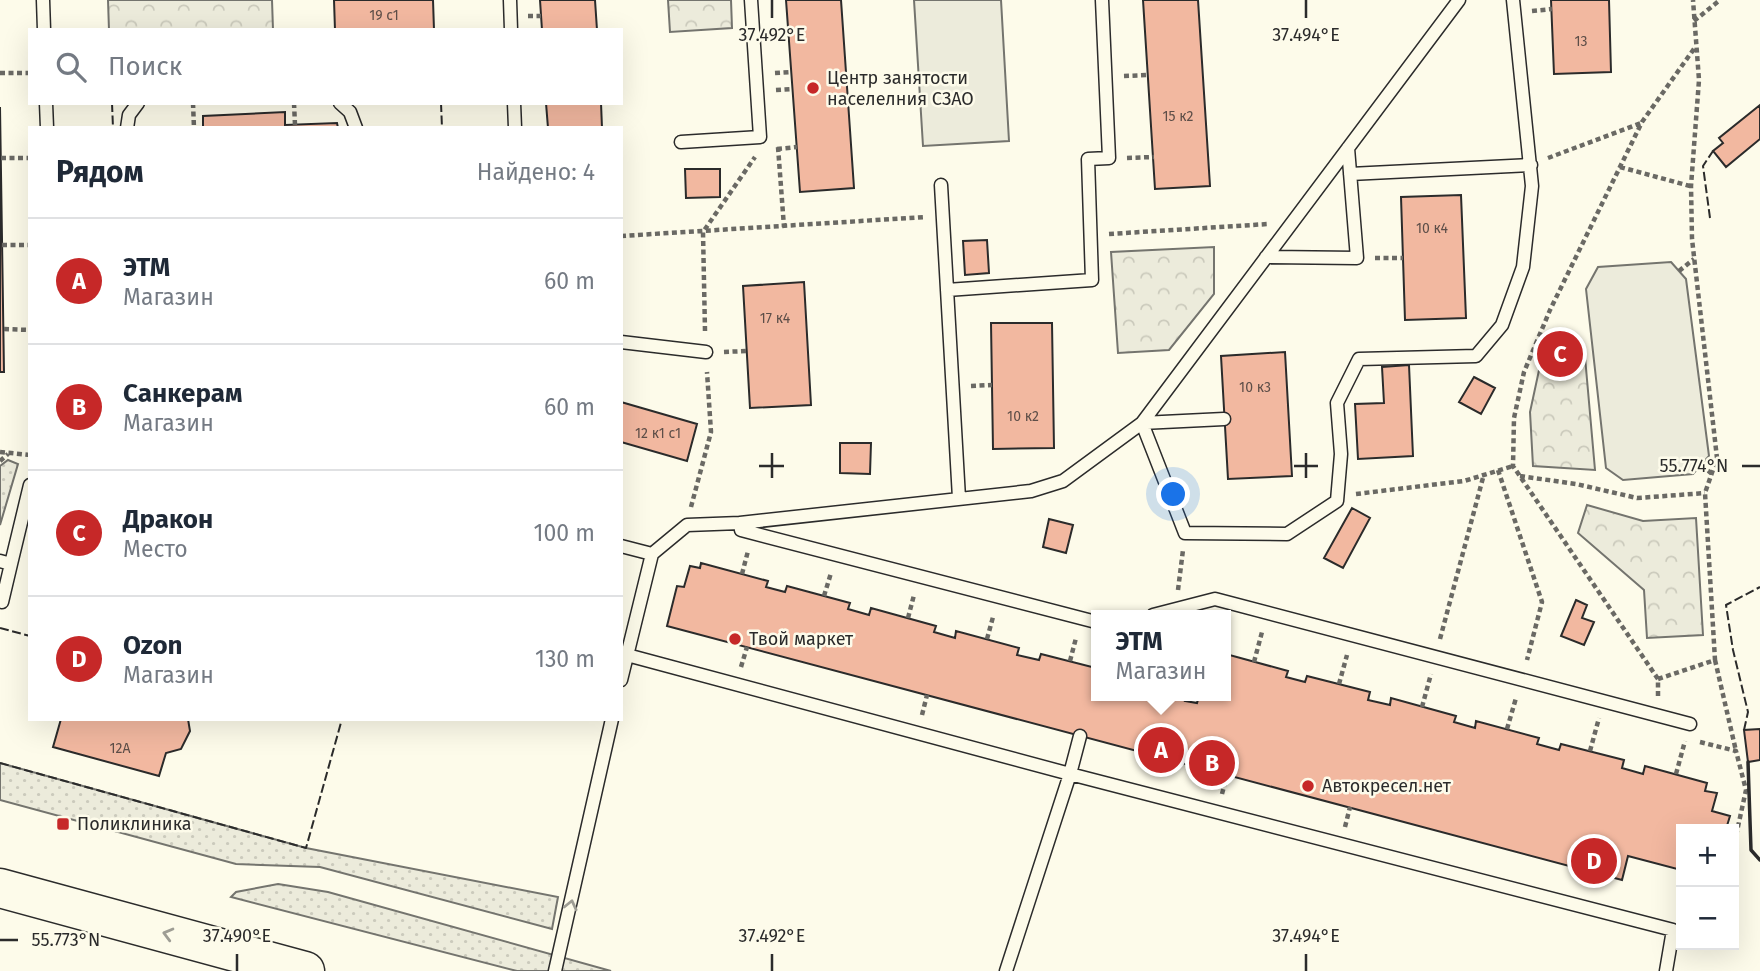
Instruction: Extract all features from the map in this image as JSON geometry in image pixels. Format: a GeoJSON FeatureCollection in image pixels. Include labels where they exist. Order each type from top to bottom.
{"type":"FeatureCollection","features":[{"type":"Feature","properties":{"kind":"main road"},"geometry":{"type":"LineString","coordinates":[[0,888],[305,971]]}},
{"type":"Feature","properties":{"kind":"lane"},"geometry":{"type":"LineString","coordinates":[[43,0],[44,28]]}},
{"type":"Feature","properties":{"kind":"lane"},"geometry":{"type":"LineString","coordinates":[[510,0],[511,28]]}},
{"type":"Feature","properties":{"kind":"lane"},"geometry":{"type":"LineString","coordinates":[[681,142],[760,137],[751,0]]}},
{"type":"Feature","properties":{"kind":"lane"},"geometry":{"type":"LineString","coordinates":[[947,290],[1092,280],[1088,159],[1109,158],[1102,0]]}},
{"type":"Feature","properties":{"kind":"lane"},"geometry":{"type":"LineString","coordinates":[[623,672],[652,554],[687,525],[740,523],[1031,491],[1063,481],[1142,423],[1459,0]]}},
{"type":"Feature","properties":{"kind":"lane"},"geometry":{"type":"LineString","coordinates":[[1142,423],[1185,533],[1287,534],[1337,501],[1341,454],[1337,403],[1359,359],[1476,356],[1502,325],[1523,267],[1532,186],[1513,0]]}},
{"type":"Feature","properties":{"kind":"lane"},"geometry":{"type":"LineString","coordinates":[[47,105],[47,126]]}},
{"type":"Feature","properties":{"kind":"lane"},"geometry":{"type":"LineString","coordinates":[[127,126],[129,115],[136,105]]}},
{"type":"Feature","properties":{"kind":"lane"},"geometry":{"type":"LineString","coordinates":[[343,105],[350,112],[355,126]]}},
{"type":"Feature","properties":{"kind":"lane"},"geometry":{"type":"LineString","coordinates":[[514,105],[515,126]]}},
{"type":"Feature","properties":{"kind":"lane"},"geometry":{"type":"LineString","coordinates":[[1266,257],[1357,258],[1348,148]]}},
{"type":"Feature","properties":{"kind":"lane"},"geometry":{"type":"LineString","coordinates":[[1350,174],[1531,164]]}},
{"type":"Feature","properties":{"kind":"lane"},"geometry":{"type":"LineString","coordinates":[[941,185],[959,498]]}},
{"type":"Feature","properties":{"kind":"lane"},"geometry":{"type":"LineString","coordinates":[[623,342],[706,352]]}},
{"type":"Feature","properties":{"kind":"lane"},"geometry":{"type":"LineString","coordinates":[[1142,423],[1224,419]]}},
{"type":"Feature","properties":{"kind":"lane"},"geometry":{"type":"LineString","coordinates":[[0,587],[2,602],[5,563],[28,491]]}},
{"type":"Feature","properties":{"kind":"lane"},"geometry":{"type":"LineString","coordinates":[[740,523],[741,530],[1091,621]]}},
{"type":"Feature","properties":{"kind":"lane"},"geometry":{"type":"LineString","coordinates":[[623,547],[652,554]]}},
{"type":"Feature","properties":{"kind":"lane"},"geometry":{"type":"LineString","coordinates":[[1176,610],[1215,598],[1690,724]]}},
{"type":"Feature","properties":{"kind":"lane"},"geometry":{"type":"LineString","coordinates":[[627,655],[1070,774],[1673,930],[1666,971]]}},
{"type":"Feature","properties":{"kind":"lane"},"geometry":{"type":"LineString","coordinates":[[555,971],[612,721]]}},
{"type":"Feature","properties":{"kind":"lane"},"geometry":{"type":"LineString","coordinates":[[1006,971],[1080,736]]}},
{"type":"Feature","properties":{"kind":"path"},"geometry":{"type":"LineString","coordinates":[[1693,0],[1699,80],[1691,186],[1694,259],[1717,458],[1705,493],[1715,660],[1746,790],[1739,824]]}},
{"type":"Feature","properties":{"kind":"path"},"geometry":{"type":"LineString","coordinates":[[1694,21],[1720,0]]}},
{"type":"Feature","properties":{"kind":"path"},"geometry":{"type":"LineString","coordinates":[[1657,715],[1658,679],[1513,466],[1514,418],[1524,372],[1550,310],[1642,122],[1696,47]]}},
{"type":"Feature","properties":{"kind":"path"},"geometry":{"type":"LineString","coordinates":[[773,74],[791,72]]}},
{"type":"Feature","properties":{"kind":"path"},"geometry":{"type":"LineString","coordinates":[[0,73],[28,73]]}},
{"type":"Feature","properties":{"kind":"path"},"geometry":{"type":"LineString","coordinates":[[775,90],[792,89]]}},
{"type":"Feature","properties":{"kind":"path"},"geometry":{"type":"LineString","coordinates":[[192,105],[194,126]]}},
{"type":"Feature","properties":{"kind":"path"},"geometry":{"type":"LineString","coordinates":[[294,105],[295,125]]}},
{"type":"Feature","properties":{"kind":"path"},"geometry":{"type":"LineString","coordinates":[[1531,164],[1642,122]]}},
{"type":"Feature","properties":{"kind":"path"},"geometry":{"type":"LineString","coordinates":[[1,158],[28,158]]}},
{"type":"Feature","properties":{"kind":"path"},"geometry":{"type":"LineString","coordinates":[[1620,167],[1691,186]]}},
{"type":"Feature","properties":{"kind":"path"},"geometry":{"type":"LineString","coordinates":[[623,236],[943,216]]}},
{"type":"Feature","properties":{"kind":"path"},"geometry":{"type":"LineString","coordinates":[[1091,236],[1292,222]]}},
{"type":"Feature","properties":{"kind":"path"},"geometry":{"type":"LineString","coordinates":[[2,245],[28,245]]}},
{"type":"Feature","properties":{"kind":"path"},"geometry":{"type":"LineString","coordinates":[[1357,258],[1403,258]]}},
{"type":"Feature","properties":{"kind":"path"},"geometry":{"type":"LineString","coordinates":[[1679,271],[1694,259]]}},
{"type":"Feature","properties":{"kind":"path"},"geometry":{"type":"LineString","coordinates":[[4,329],[28,330]]}},
{"type":"Feature","properties":{"kind":"path"},"geometry":{"type":"LineString","coordinates":[[0,452],[28,455]]}},
{"type":"Feature","properties":{"kind":"path"},"geometry":{"type":"LineString","coordinates":[[0,461],[9,453]]}},
{"type":"Feature","properties":{"kind":"path"},"geometry":{"type":"LineString","coordinates":[[1701,465],[1712,474]]}},
{"type":"Feature","properties":{"kind":"path"},"geometry":{"type":"LineString","coordinates":[[1337,501],[1365,491],[1464,481],[1513,466]]}},
{"type":"Feature","properties":{"kind":"path"},"geometry":{"type":"LineString","coordinates":[[1498,470],[1542,602],[1507,729]]}},
{"type":"Feature","properties":{"kind":"path"},"geometry":{"type":"LineString","coordinates":[[1422,707],[1484,474]]}},
{"type":"Feature","properties":{"kind":"path"},"geometry":{"type":"LineString","coordinates":[[1520,476],[1576,484],[1637,498],[1705,493]]}},
{"type":"Feature","properties":{"kind":"path"},"geometry":{"type":"LineString","coordinates":[[1176,610],[1185,533]]}},
{"type":"Feature","properties":{"kind":"path"},"geometry":{"type":"LineString","coordinates":[[824,596],[831,570]]}},
{"type":"Feature","properties":{"kind":"path"},"geometry":{"type":"LineString","coordinates":[[908,618],[914,593]]}},
{"type":"Feature","properties":{"kind":"path"},"geometry":{"type":"LineString","coordinates":[[1254,662],[1268,612]]}},
{"type":"Feature","properties":{"kind":"path"},"geometry":{"type":"LineString","coordinates":[[987,639],[994,615]]}},
{"type":"Feature","properties":{"kind":"path"},"geometry":{"type":"LineString","coordinates":[[1339,684],[1352,635]]}},
{"type":"Feature","properties":{"kind":"path"},"geometry":{"type":"LineString","coordinates":[[1070,661],[1076,638]]}},
{"type":"Feature","properties":{"kind":"path"},"geometry":{"type":"LineString","coordinates":[[1658,679],[1715,660]]}},
{"type":"Feature","properties":{"kind":"path"},"geometry":{"type":"LineString","coordinates":[[1590,751],[1604,701]]}},
{"type":"Feature","properties":{"kind":"path"},"geometry":{"type":"LineString","coordinates":[[1676,774],[1690,724]]}},
{"type":"Feature","properties":{"kind":"path"},"geometry":{"type":"LineString","coordinates":[[1686,738],[1736,751]]}},
{"type":"Feature","properties":{"kind":"green space"},"geometry":{"type":"Polygon","coordinates":[[[108,0],[272,0],[273,28],[109,28],[108,0]]]}},
{"type":"Feature","properties":{"kind":"green space"},"geometry":{"type":"Polygon","coordinates":[[[668,0],[731,0],[732,28],[670,32],[668,0]]]}},
{"type":"Feature","properties":{"kind":"green space"},"geometry":{"type":"Polygon","coordinates":[[[914,0],[1001,0],[1009,141],[923,146],[914,0]]]}},
{"type":"Feature","properties":{"kind":"green space"},"geometry":{"type":"Polygon","coordinates":[[[1214,247],[1214,294],[1169,350],[1118,353],[1111,252],[1214,247]]]}},
{"type":"Feature","properties":{"kind":"green space"},"geometry":{"type":"Polygon","coordinates":[[[1671,262],[1686,279],[1709,456],[1693,474],[1623,480],[1606,468],[1586,289],[1598,267],[1671,262]]]}},
{"type":"Feature","properties":{"kind":"green space"},"geometry":{"type":"Polygon","coordinates":[[[1585,357],[1595,470],[1533,466],[1530,412],[1541,361],[1585,357]]]}},
{"type":"Feature","properties":{"kind":"green space"},"geometry":{"type":"Polygon","coordinates":[[[8,460],[18,464],[0,525],[0,466],[8,460]]]}},
{"type":"Feature","properties":{"kind":"green space"},"geometry":{"type":"Polygon","coordinates":[[[1587,505],[1643,521],[1696,518],[1703,635],[1647,638],[1644,590],[1578,533],[1587,505]]]}},
{"type":"Feature","properties":{"kind":"green space"},"geometry":{"type":"Polygon","coordinates":[[[0,763],[306,848],[558,897],[552,929],[320,867],[236,864],[0,800],[0,763]]]}},
{"type":"Feature","properties":{"kind":"green space"},"geometry":{"type":"Polygon","coordinates":[[[278,884],[328,892],[611,971],[517,971],[231,897],[236,892],[278,884]]]}},
{"type":"Feature","properties":{"kind":"building"},"geometry":{"type":"Polygon","coordinates":[[[334,0],[433,0],[434,28],[335,28],[334,0]]]}},
{"type":"Feature","properties":{"kind":"building"},"geometry":{"type":"Polygon","coordinates":[[[540,0],[595,0],[597,28],[542,28],[540,0]]]}},
{"type":"Feature","properties":{"kind":"building"},"geometry":{"type":"Polygon","coordinates":[[[786,0],[841,0],[854,188],[800,192],[786,0]]]}},
{"type":"Feature","properties":{"kind":"building"},"geometry":{"type":"Polygon","coordinates":[[[1143,0],[1198,0],[1210,186],[1155,189],[1143,0]]]}},
{"type":"Feature","properties":{"kind":"building"},"geometry":{"type":"Polygon","coordinates":[[[1551,0],[1609,0],[1611,72],[1554,74],[1551,0]]]}},
{"type":"Feature","properties":{"kind":"building"},"geometry":{"type":"Polygon","coordinates":[[[546,105],[601,105],[602,126],[548,126],[546,105]]]}},
{"type":"Feature","properties":{"kind":"building"},"geometry":{"type":"Polygon","coordinates":[[[1760,105],[1760,139],[1726,167],[1713,151],[1723,143],[1719,138],[1760,105]]]}},
{"type":"Feature","properties":{"kind":"building"},"geometry":{"type":"Polygon","coordinates":[[[0,107],[4,372],[0,372],[0,107]]]}},
{"type":"Feature","properties":{"kind":"building"},"geometry":{"type":"Polygon","coordinates":[[[285,112],[285,125],[337,123],[338,126],[203,126],[203,116],[285,112]]]}},
{"type":"Feature","properties":{"kind":"building"},"geometry":{"type":"Polygon","coordinates":[[[685,169],[720,169],[720,197],[686,198],[685,169]]]}},
{"type":"Feature","properties":{"kind":"building"},"geometry":{"type":"Polygon","coordinates":[[[1461,195],[1466,318],[1405,320],[1401,197],[1461,195]]]}},
{"type":"Feature","properties":{"kind":"building"},"geometry":{"type":"Polygon","coordinates":[[[987,240],[989,273],[965,275],[963,241],[987,240]]]}},
{"type":"Feature","properties":{"kind":"building"},"geometry":{"type":"Polygon","coordinates":[[[804,282],[811,405],[750,408],[743,286],[804,282]]]}},
{"type":"Feature","properties":{"kind":"building"},"geometry":{"type":"Polygon","coordinates":[[[991,323],[1052,323],[1054,448],[993,449],[991,323]]]}},
{"type":"Feature","properties":{"kind":"building"},"geometry":{"type":"Polygon","coordinates":[[[1285,352],[1292,476],[1228,479],[1221,356],[1285,352]]]}},
{"type":"Feature","properties":{"kind":"building"},"geometry":{"type":"Polygon","coordinates":[[[1409,365],[1413,456],[1358,459],[1355,404],[1384,403],[1382,367],[1409,365]]]}},
{"type":"Feature","properties":{"kind":"building"},"geometry":{"type":"Polygon","coordinates":[[[1474,377],[1495,388],[1481,414],[1459,402],[1474,377]]]}},
{"type":"Feature","properties":{"kind":"building"},"geometry":{"type":"Polygon","coordinates":[[[623,403],[697,424],[687,461],[623,443],[623,403]]]}},
{"type":"Feature","properties":{"kind":"building"},"geometry":{"type":"Polygon","coordinates":[[[840,443],[871,443],[870,474],[840,473],[840,443]]]}},
{"type":"Feature","properties":{"kind":"building"},"geometry":{"type":"Polygon","coordinates":[[[1352,508],[1370,518],[1343,568],[1324,558],[1352,508]]]}},
{"type":"Feature","properties":{"kind":"building"},"geometry":{"type":"Polygon","coordinates":[[[1049,519],[1073,525],[1066,553],[1043,547],[1049,519]]]}},
{"type":"Feature","properties":{"kind":"building"},"geometry":{"type":"Polygon","coordinates":[[[701,563],[768,581],[766,587],[785,592],[787,586],[850,603],[848,609],[869,615],[871,608],[936,626],[934,632],[955,638],[956,631],[1019,648],[1017,655],[1039,660],[1041,654],[1091,667],[1091,701],[1231,701],[1231,655],[1288,671],[1286,677],[1305,682],[1307,676],[1370,692],[1368,700],[1390,705],[1391,698],[1456,716],[1454,722],[1475,728],[1476,721],[1539,738],[1537,744],[1559,750],[1561,744],[1624,760],[1622,768],[1643,774],[1645,766],[1707,783],[1705,791],[1717,793],[1712,811],[1730,816],[1728,824],[1676,824],[1676,869],[1628,856],[1622,880],[667,626],[677,586],[684,587],[690,566],[700,568],[701,563]]]}},
{"type":"Feature","properties":{"kind":"building"},"geometry":{"type":"Polygon","coordinates":[[[1576,600],[1587,605],[1582,618],[1594,622],[1584,645],[1561,636],[1576,600]]]}},
{"type":"Feature","properties":{"kind":"building"},"geometry":{"type":"Polygon","coordinates":[[[60,721],[188,721],[190,731],[181,749],[166,753],[159,776],[53,747],[60,721]]]}},
{"type":"Feature","properties":{"kind":"building"},"geometry":{"type":"Polygon","coordinates":[[[1760,729],[1760,760],[1748,762],[1744,730],[1760,729]]]}},
{"type":"Feature","properties":{"kind":"fence"},"geometry":{"type":"LineString","coordinates":[[112,105],[113,126]]}},
{"type":"Feature","properties":{"kind":"fence"},"geometry":{"type":"LineString","coordinates":[[441,105],[442,126]]}},
{"type":"Feature","properties":{"kind":"fence"},"geometry":{"type":"LineString","coordinates":[[1710,218],[1703,166],[1713,151]]}},
{"type":"Feature","properties":{"kind":"fence"},"geometry":{"type":"LineString","coordinates":[[1744,730],[1748,712],[1733,650],[1726,605],[1760,587]]}},
{"type":"Feature","properties":{"kind":"fence"},"geometry":{"type":"LineString","coordinates":[[0,628],[28,635]]}},
{"type":"Feature","properties":{"kind":"fence"},"geometry":{"type":"LineString","coordinates":[[0,763],[306,848],[341,721]]}},
{"type":"Feature","properties":{"kind":"wall"},"geometry":{"type":"LineString","coordinates":[[1748,762],[1751,850],[1760,860]]}},
{"type":"Feature","properties":{"kind":"place","name":"Центр занятости населелния СЗАО"},"geometry":{"type":"Point","coordinates":[813,88]}},
{"type":"Feature","properties":{"kind":"place","name":"Дракон"},"geometry":{"type":"Point","coordinates":[1560,354]}},
{"type":"Feature","properties":{"kind":"place","name":"Твой маркет"},"geometry":{"type":"Point","coordinates":[735,639]}},
{"type":"Feature","properties":{"kind":"place","name":"ЭТМ"},"geometry":{"type":"Point","coordinates":[1161,750]}},
{"type":"Feature","properties":{"kind":"place","name":"Санкерам"},"geometry":{"type":"Point","coordinates":[1212,763]}},
{"type":"Feature","properties":{"kind":"place","name":"Автокресел.нет"},"geometry":{"type":"Point","coordinates":[1308,786]}},
{"type":"Feature","properties":{"kind":"place","name":"Поликлиника"},"geometry":{"type":"Point","coordinates":[63,824]}},
{"type":"Feature","properties":{"kind":"place","name":"Ozon"},"geometry":{"type":"Point","coordinates":[1594,861]}}]}
